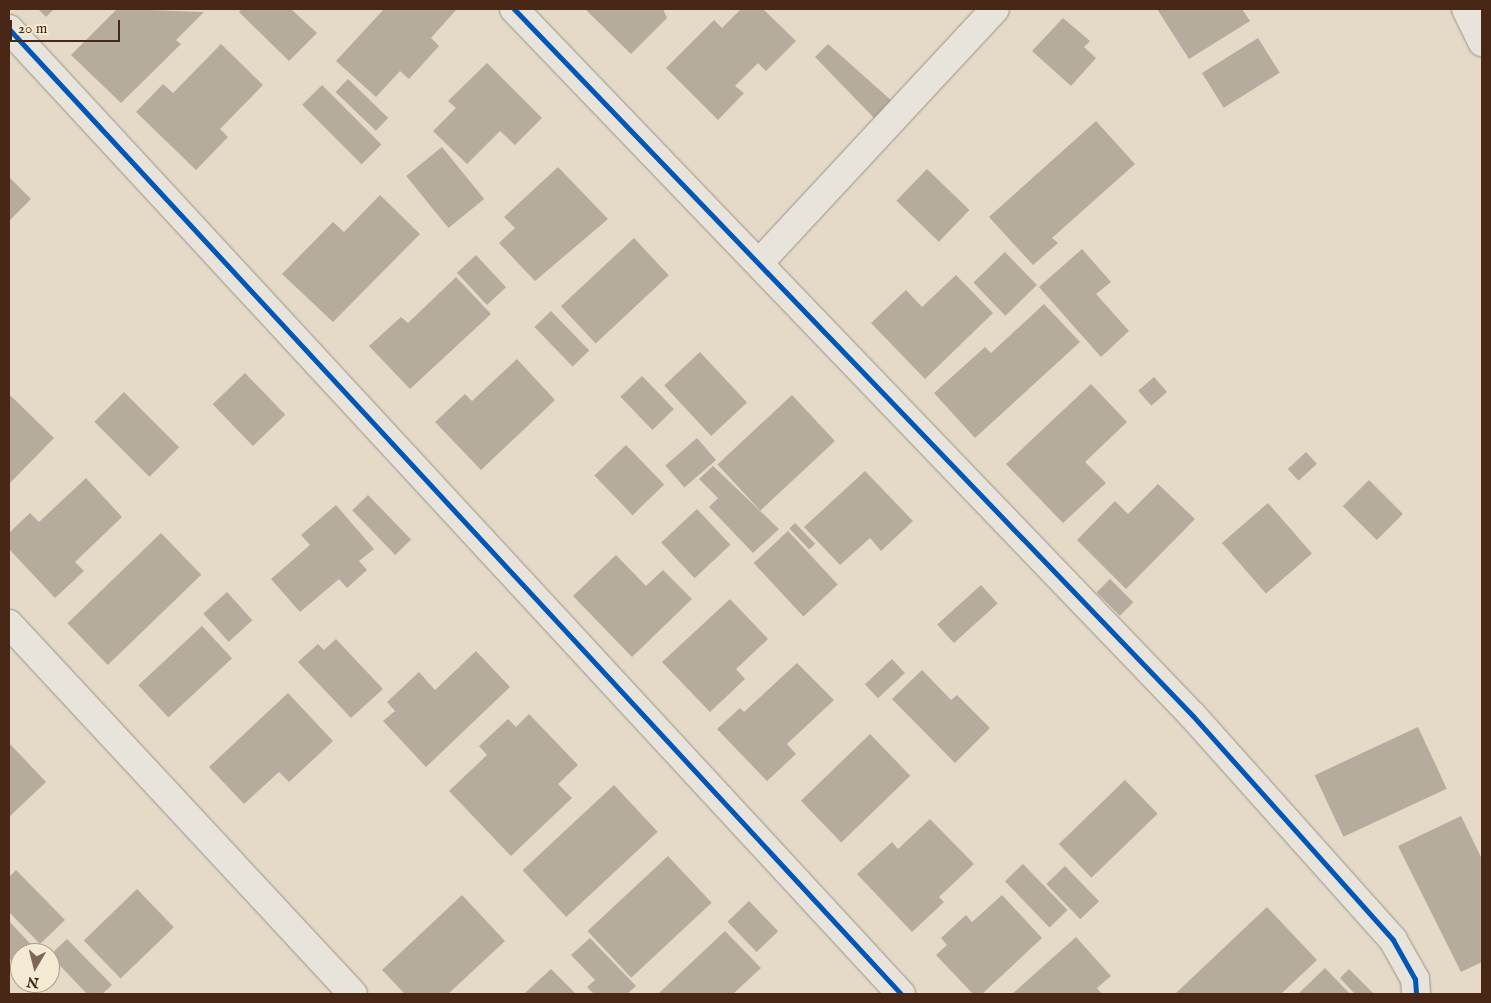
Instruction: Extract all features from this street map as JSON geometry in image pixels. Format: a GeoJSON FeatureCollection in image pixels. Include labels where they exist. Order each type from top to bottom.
{"type":"FeatureCollection","features":[{"type":"Feature","properties":{"kind":"street"},"geometry":{"type":"LineString","coordinates":[[514,9],[760,262],[1206,731],[1393,940],[1414,979],[1416,994]]}},
{"type":"Feature","properties":{"kind":"street"},"geometry":{"type":"LineString","coordinates":[[760,262],[995,9]]}},
{"type":"Feature","properties":{"kind":"street"},"geometry":{"type":"LineString","coordinates":[[1466,9],[1482,42]]}},
{"type":"Feature","properties":{"kind":"street"},"geometry":{"type":"LineString","coordinates":[[9,29],[901,994]]}},
{"type":"Feature","properties":{"kind":"street"},"geometry":{"type":"LineString","coordinates":[[9,624],[353,994]]}},
{"type":"Feature","properties":{"kind":"building"},"geometry":{"type":"Polygon","coordinates":[[[38,9],[54,9],[46,17],[38,9]]]}},
{"type":"Feature","properties":{"kind":"building"},"geometry":{"type":"Polygon","coordinates":[[[117,9],[204,12],[176,40],[181,44],[121,103],[71,55],[117,9]]]}},
{"type":"Feature","properties":{"kind":"building"},"geometry":{"type":"Polygon","coordinates":[[[242,9],[291,9],[317,33],[289,61],[239,12],[242,9]]]}},
{"type":"Feature","properties":{"kind":"building"},"geometry":{"type":"Polygon","coordinates":[[[384,9],[456,10],[431,38],[439,46],[409,79],[400,71],[376,97],[336,61],[384,9]]]}},
{"type":"Feature","properties":{"kind":"building"},"geometry":{"type":"Polygon","coordinates":[[[585,9],[663,9],[667,18],[631,54],[585,9]]]}},
{"type":"Feature","properties":{"kind":"building"},"geometry":{"type":"Polygon","coordinates":[[[741,9],[763,9],[796,41],[766,71],[758,63],[735,86],[744,93],[718,120],[666,68],[714,20],[722,28],[741,9]]]}},
{"type":"Feature","properties":{"kind":"building"},"geometry":{"type":"Polygon","coordinates":[[[1157,9],[1242,9],[1250,21],[1189,59],[1157,9]]]}},
{"type":"Feature","properties":{"kind":"building"},"geometry":{"type":"Polygon","coordinates":[[[1063,18],[1090,41],[1084,47],[1096,58],[1071,86],[1032,51],[1063,18]]]}},
{"type":"Feature","properties":{"kind":"building"},"geometry":{"type":"Polygon","coordinates":[[[1258,38],[1280,73],[1224,108],[1202,73],[1258,38]]]}},
{"type":"Feature","properties":{"kind":"building"},"geometry":{"type":"Polygon","coordinates":[[[221,44],[263,85],[220,129],[228,137],[196,170],[136,112],[163,84],[173,93],[221,44]]]}},
{"type":"Feature","properties":{"kind":"building"},"geometry":{"type":"Polygon","coordinates":[[[828,44],[893,102],[875,119],[815,57],[828,44]]]}},
{"type":"Feature","properties":{"kind":"building"},"geometry":{"type":"Polygon","coordinates":[[[487,63],[542,118],[515,145],[500,131],[467,164],[433,131],[456,108],[448,101],[487,63]]]}},
{"type":"Feature","properties":{"kind":"building"},"geometry":{"type":"Polygon","coordinates":[[[348,79],[388,118],[376,131],[335,92],[348,79]]]}},
{"type":"Feature","properties":{"kind":"building"},"geometry":{"type":"Polygon","coordinates":[[[322,85],[381,144],[362,164],[302,105],[322,85]]]}},
{"type":"Feature","properties":{"kind":"building"},"geometry":{"type":"Polygon","coordinates":[[[1096,121],[1135,164],[1052,238],[1058,243],[1033,265],[989,217],[1096,121]]]}},
{"type":"Feature","properties":{"kind":"building"},"geometry":{"type":"Polygon","coordinates":[[[442,147],[484,199],[448,228],[406,176],[442,147]]]}},
{"type":"Feature","properties":{"kind":"building"},"geometry":{"type":"Polygon","coordinates":[[[558,167],[608,219],[535,281],[499,243],[515,228],[504,217],[558,167]]]}},
{"type":"Feature","properties":{"kind":"building"},"geometry":{"type":"Polygon","coordinates":[[[927,169],[969,210],[939,242],[896,201],[927,169]]]}},
{"type":"Feature","properties":{"kind":"building"},"geometry":{"type":"Polygon","coordinates":[[[9,177],[31,199],[9,221],[9,177]]]}},
{"type":"Feature","properties":{"kind":"building"},"geometry":{"type":"Polygon","coordinates":[[[380,195],[420,234],[333,322],[282,274],[333,222],[344,232],[380,195]]]}},
{"type":"Feature","properties":{"kind":"building"},"geometry":{"type":"Polygon","coordinates":[[[634,238],[669,275],[596,343],[561,306],[634,238]]]}},
{"type":"Feature","properties":{"kind":"building"},"geometry":{"type":"Polygon","coordinates":[[[1082,249],[1111,282],[1096,294],[1129,331],[1101,357],[1039,287],[1082,249]]]}},
{"type":"Feature","properties":{"kind":"building"},"geometry":{"type":"Polygon","coordinates":[[[1005,252],[1037,285],[1005,316],[973,283],[1005,252]]]}},
{"type":"Feature","properties":{"kind":"building"},"geometry":{"type":"Polygon","coordinates":[[[476,255],[506,287],[487,305],[457,273],[476,255]]]}},
{"type":"Feature","properties":{"kind":"building"},"geometry":{"type":"Polygon","coordinates":[[[956,275],[993,313],[925,379],[871,323],[906,290],[922,307],[956,275]]]}},
{"type":"Feature","properties":{"kind":"building"},"geometry":{"type":"Polygon","coordinates":[[[456,277],[491,314],[410,389],[369,346],[401,317],[408,323],[456,277]]]}},
{"type":"Feature","properties":{"kind":"building"},"geometry":{"type":"Polygon","coordinates":[[[1044,304],[1080,342],[975,438],[934,393],[985,347],[991,353],[1044,304]]]}},
{"type":"Feature","properties":{"kind":"building"},"geometry":{"type":"Polygon","coordinates":[[[551,311],[589,351],[573,367],[534,327],[551,311]]]}},
{"type":"Feature","properties":{"kind":"building"},"geometry":{"type":"Polygon","coordinates":[[[700,352],[747,402],[711,436],[664,385],[700,352]]]}},
{"type":"Feature","properties":{"kind":"building"},"geometry":{"type":"Polygon","coordinates":[[[517,359],[555,400],[481,470],[435,422],[465,394],[472,401],[517,359]]]}},
{"type":"Feature","properties":{"kind":"building"},"geometry":{"type":"Polygon","coordinates":[[[245,373],[285,415],[253,446],[213,404],[245,373]]]}},
{"type":"Feature","properties":{"kind":"building"},"geometry":{"type":"Polygon","coordinates":[[[642,376],[674,409],[652,430],[620,397],[642,376]]]}},
{"type":"Feature","properties":{"kind":"building"},"geometry":{"type":"Polygon","coordinates":[[[1154,377],[1167,392],[1151,406],[1138,391],[1154,377]]]}},
{"type":"Feature","properties":{"kind":"building"},"geometry":{"type":"Polygon","coordinates":[[[1091,384],[1127,422],[1085,462],[1106,483],[1063,523],[1006,464],[1091,384]]]}},
{"type":"Feature","properties":{"kind":"building"},"geometry":{"type":"Polygon","coordinates":[[[124,392],[179,447],[149,477],[94,422],[124,392]]]}},
{"type":"Feature","properties":{"kind":"building"},"geometry":{"type":"Polygon","coordinates":[[[792,395],[835,441],[760,511],[717,465],[792,395]]]}},
{"type":"Feature","properties":{"kind":"building"},"geometry":{"type":"Polygon","coordinates":[[[11,396],[54,438],[9,484],[9,398],[11,396]]]}},
{"type":"Feature","properties":{"kind":"building"},"geometry":{"type":"Polygon","coordinates":[[[697,438],[716,460],[684,487],[665,466],[697,438]]]}},
{"type":"Feature","properties":{"kind":"building"},"geometry":{"type":"Polygon","coordinates":[[[626,445],[664,485],[633,515],[594,476],[626,445]]]}},
{"type":"Feature","properties":{"kind":"building"},"geometry":{"type":"Polygon","coordinates":[[[1306,452],[1317,464],[1299,481],[1288,469],[1306,452]]]}},
{"type":"Feature","properties":{"kind":"building"},"geometry":{"type":"Polygon","coordinates":[[[713,466],[779,529],[753,553],[709,507],[718,498],[699,479],[713,466]]]}},
{"type":"Feature","properties":{"kind":"building"},"geometry":{"type":"Polygon","coordinates":[[[865,471],[913,521],[881,551],[870,538],[840,565],[804,527],[865,471]]]}},
{"type":"Feature","properties":{"kind":"building"},"geometry":{"type":"Polygon","coordinates":[[[86,478],[122,517],[75,562],[84,571],[55,598],[9,549],[9,533],[30,513],[39,522],[86,478]]]}},
{"type":"Feature","properties":{"kind":"building"},"geometry":{"type":"Polygon","coordinates":[[[1369,480],[1403,514],[1377,540],[1343,506],[1369,480]]]}},
{"type":"Feature","properties":{"kind":"building"},"geometry":{"type":"Polygon","coordinates":[[[1158,484],[1195,519],[1126,589],[1077,540],[1115,501],[1128,514],[1158,484]]]}},
{"type":"Feature","properties":{"kind":"building"},"geometry":{"type":"Polygon","coordinates":[[[368,495],[411,540],[395,555],[352,510],[368,495]]]}},
{"type":"Feature","properties":{"kind":"building"},"geometry":{"type":"Polygon","coordinates":[[[1268,503],[1312,554],[1266,594],[1222,543],[1268,503]]]}},
{"type":"Feature","properties":{"kind":"building"},"geometry":{"type":"Polygon","coordinates":[[[336,505],[374,549],[359,561],[367,570],[347,588],[339,579],[300,612],[271,579],[310,545],[301,535],[336,505]]]}},
{"type":"Feature","properties":{"kind":"building"},"geometry":{"type":"Polygon","coordinates":[[[697,509],[730,545],[695,578],[661,542],[697,509]]]}},
{"type":"Feature","properties":{"kind":"building"},"geometry":{"type":"Polygon","coordinates":[[[795,523],[815,544],[809,549],[789,529],[795,523]]]}},
{"type":"Feature","properties":{"kind":"building"},"geometry":{"type":"Polygon","coordinates":[[[788,531],[838,584],[803,616],[754,563],[788,531]]]}},
{"type":"Feature","properties":{"kind":"building"},"geometry":{"type":"Polygon","coordinates":[[[161,533],[201,575],[108,665],[67,623],[161,533]]]}},
{"type":"Feature","properties":{"kind":"building"},"geometry":{"type":"Polygon","coordinates":[[[616,555],[646,586],[663,570],[692,599],[632,657],[573,596],[616,555]]]}},
{"type":"Feature","properties":{"kind":"building"},"geometry":{"type":"Polygon","coordinates":[[[1110,579],[1133,602],[1120,616],[1097,592],[1110,579]]]}},
{"type":"Feature","properties":{"kind":"building"},"geometry":{"type":"Polygon","coordinates":[[[981,585],[998,604],[954,643],[937,624],[981,585]]]}},
{"type":"Feature","properties":{"kind":"building"},"geometry":{"type":"Polygon","coordinates":[[[227,592],[252,620],[229,642],[203,613],[227,592]]]}},
{"type":"Feature","properties":{"kind":"building"},"geometry":{"type":"Polygon","coordinates":[[[730,599],[768,639],[736,669],[745,679],[710,712],[662,662],[730,599]]]}},
{"type":"Feature","properties":{"kind":"building"},"geometry":{"type":"Polygon","coordinates":[[[202,626],[232,658],[168,718],[138,685],[202,626]]]}},
{"type":"Feature","properties":{"kind":"building"},"geometry":{"type":"Polygon","coordinates":[[[336,639],[383,689],[351,718],[298,662],[318,644],[324,650],[336,639]]]}},
{"type":"Feature","properties":{"kind":"building"},"geometry":{"type":"Polygon","coordinates":[[[476,651],[510,687],[426,767],[383,721],[395,711],[387,702],[419,672],[435,690],[476,651]]]}},
{"type":"Feature","properties":{"kind":"building"},"geometry":{"type":"Polygon","coordinates":[[[892,659],[905,673],[878,698],[865,684],[892,659]]]}},
{"type":"Feature","properties":{"kind":"building"},"geometry":{"type":"Polygon","coordinates":[[[797,663],[834,700],[787,744],[796,754],[767,781],[717,729],[740,708],[744,712],[797,663]]]}},
{"type":"Feature","properties":{"kind":"building"},"geometry":{"type":"Polygon","coordinates":[[[922,670],[951,700],[957,695],[990,728],[955,763],[892,699],[922,670]]]}},
{"type":"Feature","properties":{"kind":"building"},"geometry":{"type":"Polygon","coordinates":[[[288,693],[333,741],[289,782],[279,772],[244,804],[209,767],[288,693]]]}},
{"type":"Feature","properties":{"kind":"building"},"geometry":{"type":"Polygon","coordinates":[[[529,714],[578,765],[558,784],[572,798],[511,856],[449,791],[487,755],[479,746],[508,719],[516,727],[529,714]]]}},
{"type":"Feature","properties":{"kind":"building"},"geometry":{"type":"Polygon","coordinates":[[[1418,727],[1447,789],[1343,837],[1315,775],[1418,727]]]}},
{"type":"Feature","properties":{"kind":"building"},"geometry":{"type":"Polygon","coordinates":[[[870,734],[910,776],[841,842],[801,801],[870,734]]]}},
{"type":"Feature","properties":{"kind":"building"},"geometry":{"type":"Polygon","coordinates":[[[9,743],[46,782],[9,817],[9,743]]]}},
{"type":"Feature","properties":{"kind":"building"},"geometry":{"type":"Polygon","coordinates":[[[1125,780],[1158,814],[1091,878],[1059,844],[1125,780]]]}},
{"type":"Feature","properties":{"kind":"building"},"geometry":{"type":"Polygon","coordinates":[[[614,785],[658,832],[566,917],[523,870],[614,785]]]}},
{"type":"Feature","properties":{"kind":"building"},"geometry":{"type":"Polygon","coordinates":[[[1461,816],[1482,859],[1482,962],[1461,972],[1398,846],[1461,816]]]}},
{"type":"Feature","properties":{"kind":"building"},"geometry":{"type":"Polygon","coordinates":[[[930,819],[974,864],[939,897],[944,902],[912,932],[857,874],[892,842],[898,849],[930,819]]]}},
{"type":"Feature","properties":{"kind":"building"},"geometry":{"type":"Polygon","coordinates":[[[668,856],[712,903],[631,978],[588,931],[668,856]]]}},
{"type":"Feature","properties":{"kind":"building"},"geometry":{"type":"Polygon","coordinates":[[[1023,864],[1067,910],[1049,927],[1005,881],[1023,864]]]}},
{"type":"Feature","properties":{"kind":"building"},"geometry":{"type":"Polygon","coordinates":[[[1065,866],[1099,901],[1080,919],[1046,884],[1065,866]]]}},
{"type":"Feature","properties":{"kind":"building"},"geometry":{"type":"Polygon","coordinates":[[[16,870],[65,920],[41,943],[9,912],[9,877],[16,870]]]}},
{"type":"Feature","properties":{"kind":"building"},"geometry":{"type":"Polygon","coordinates":[[[137,889],[174,927],[121,979],[84,940],[137,889]]]}},
{"type":"Feature","properties":{"kind":"building"},"geometry":{"type":"Polygon","coordinates":[[[462,895],[505,941],[448,994],[405,994],[382,970],[462,895]]]}},
{"type":"Feature","properties":{"kind":"building"},"geometry":{"type":"Polygon","coordinates":[[[1002,895],[1042,938],[982,994],[973,994],[936,955],[947,945],[941,938],[966,915],[972,922],[1002,895]]]}},
{"type":"Feature","properties":{"kind":"building"},"geometry":{"type":"Polygon","coordinates":[[[749,901],[778,931],[757,952],[727,922],[749,901]]]}},
{"type":"Feature","properties":{"kind":"building"},"geometry":{"type":"Polygon","coordinates":[[[1267,907],[1317,960],[1281,994],[1176,993],[1267,907]]]}},
{"type":"Feature","properties":{"kind":"building"},"geometry":{"type":"Polygon","coordinates":[[[9,921],[30,943],[10,943],[9,958],[9,921]]]}},
{"type":"Feature","properties":{"kind":"building"},"geometry":{"type":"Polygon","coordinates":[[[725,931],[761,968],[733,994],[658,994],[725,931]]]}},
{"type":"Feature","properties":{"kind":"building"},"geometry":{"type":"Polygon","coordinates":[[[1076,937],[1111,976],[1097,988],[1102,994],[1012,994],[1076,937]]]}},
{"type":"Feature","properties":{"kind":"building"},"geometry":{"type":"Polygon","coordinates":[[[590,938],[636,986],[627,994],[594,994],[587,987],[595,980],[571,955],[590,938]]]}},
{"type":"Feature","properties":{"kind":"building"},"geometry":{"type":"Polygon","coordinates":[[[67,939],[112,985],[102,994],[87,994],[60,966],[60,946],[67,939]]]}},
{"type":"Feature","properties":{"kind":"building"},"geometry":{"type":"Polygon","coordinates":[[[1325,968],[1350,994],[1298,994],[1325,968]]]}},
{"type":"Feature","properties":{"kind":"building"},"geometry":{"type":"Polygon","coordinates":[[[551,969],[576,994],[524,994],[551,969]]]}},
{"type":"Feature","properties":{"kind":"building"},"geometry":{"type":"Polygon","coordinates":[[[1349,969],[1374,994],[1355,994],[1340,978],[1349,969]]]}},
{"type":"Feature","properties":{"kind":"cycle path"},"geometry":{"type":"LineString","coordinates":[[514,9],[1193,716],[1393,940],[1415,979],[1416,994]]}},
{"type":"Feature","properties":{"kind":"cycle path"},"geometry":{"type":"LineString","coordinates":[[9,29],[901,994]]}}]}
